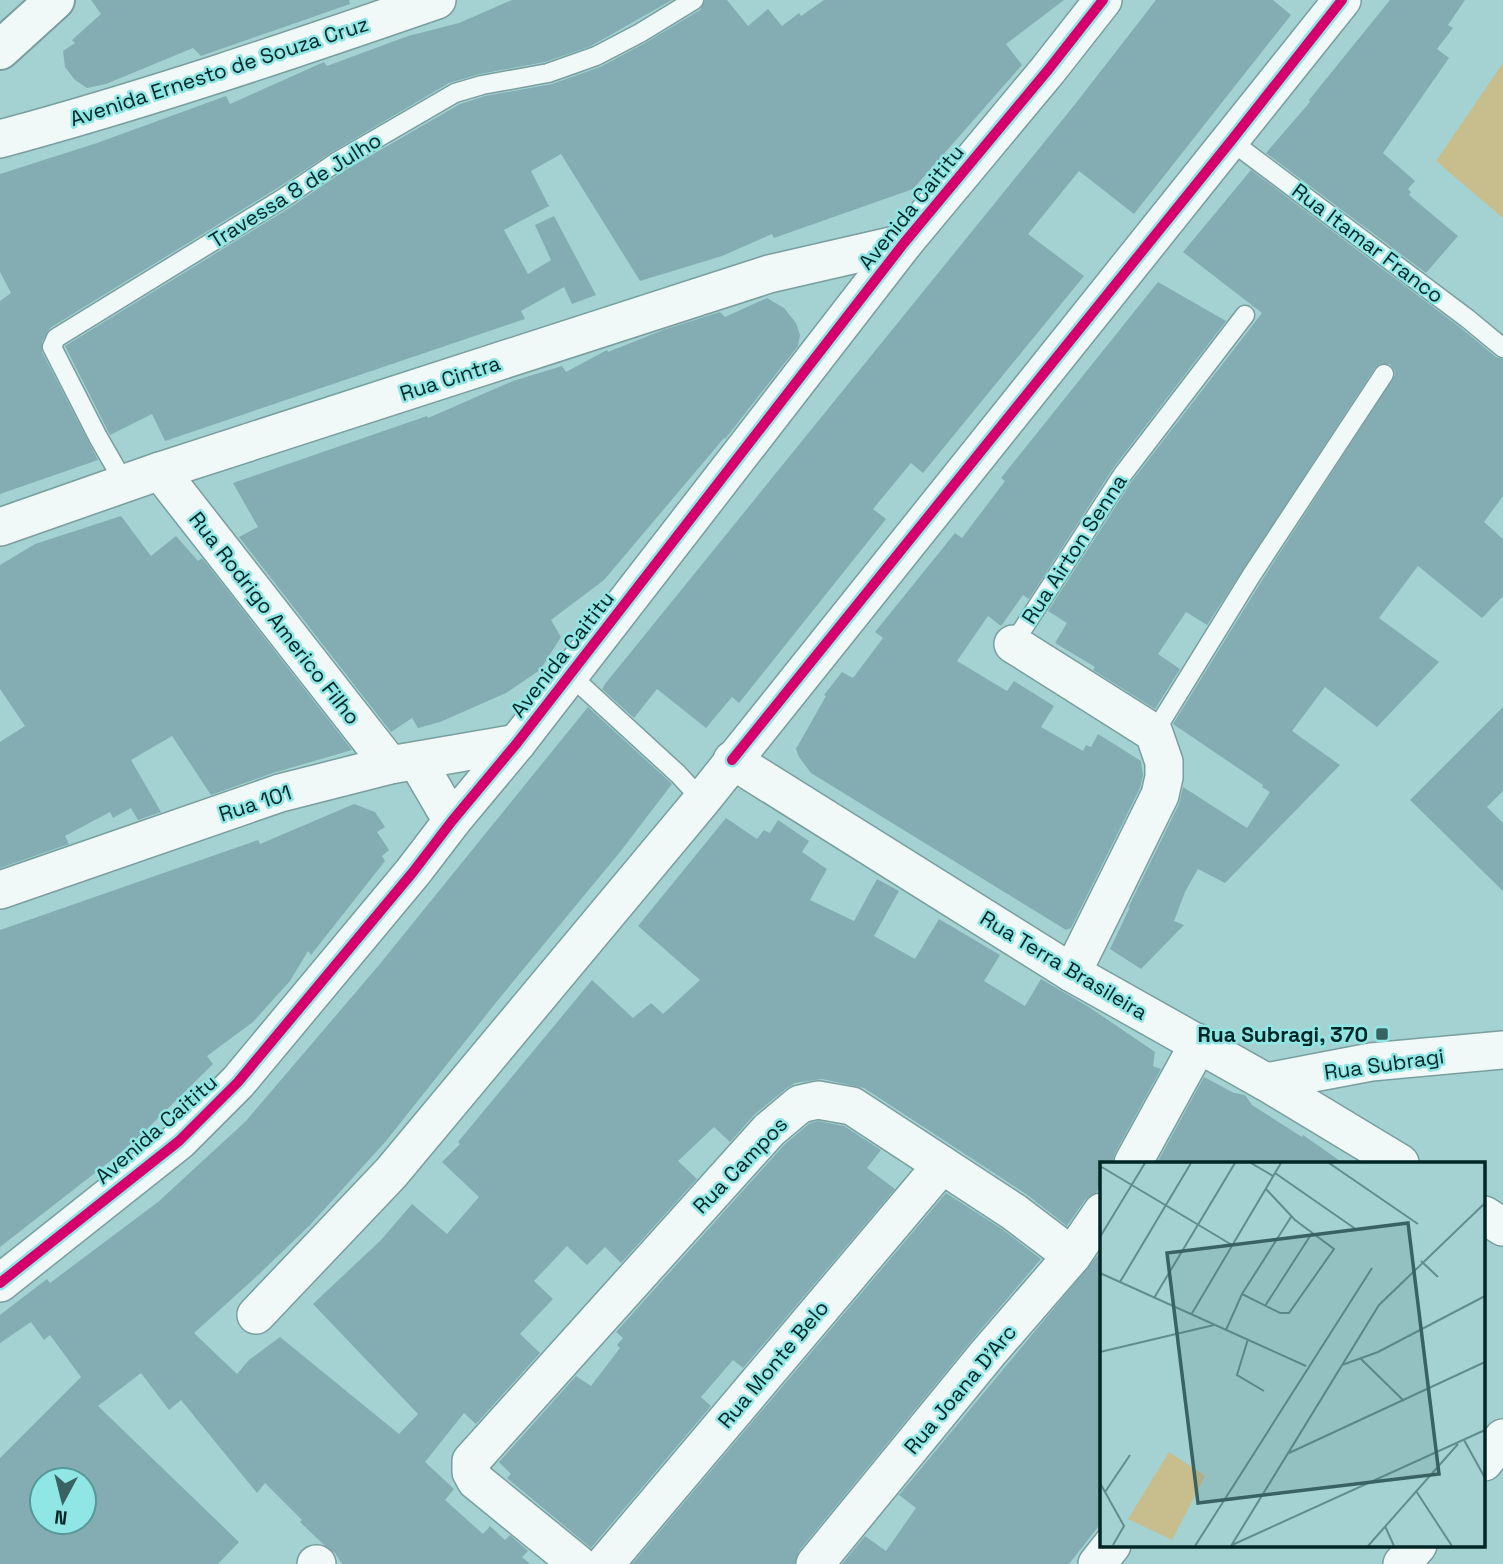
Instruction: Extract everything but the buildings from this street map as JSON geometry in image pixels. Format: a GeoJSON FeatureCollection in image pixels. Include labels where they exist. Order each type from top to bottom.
{"type":"FeatureCollection","features":[{"type":"Feature","properties":{"kind":"street"},"geometry":{"type":"LineString","coordinates":[[0,50],[55,0]]}},
{"type":"Feature","properties":{"kind":"street","name":"Avenida Ernesto de Souza Cruz"},"geometry":{"type":"LineString","coordinates":[[0,139],[96,113],[223,73],[437,0]]}},
{"type":"Feature","properties":{"kind":"street","name":"Avenida Caititu"},"geometry":{"type":"LineString","coordinates":[[0,1283],[179,1141],[239,1082],[405,883],[517,743],[904,243],[1103,0]]}},
{"type":"Feature","properties":{"kind":"street"},"geometry":{"type":"LineString","coordinates":[[256,1315],[391,1172],[702,800],[1342,0]]}},
{"type":"Feature","properties":{"kind":"street","name":"Rua Cintra"},"geometry":{"type":"LineString","coordinates":[[0,527],[160,471],[769,274],[904,243]]}},
{"type":"Feature","properties":{"kind":"street","name":"Rua Rodrigo Americo Filho"},"geometry":{"type":"LineString","coordinates":[[160,471],[452,821]]}},
{"type":"Feature","properties":{"kind":"street","name":"Rua Airton Senna"},"geometry":{"type":"LineString","coordinates":[[1013,644],[1154,733]]}},
{"type":"Feature","properties":{"kind":"street"},"geometry":{"type":"LineString","coordinates":[[1072,973],[1160,795],[1164,762],[1154,733]]}},
{"type":"Feature","properties":{"kind":"street","name":"Rua 101"},"geometry":{"type":"LineString","coordinates":[[0,890],[280,793],[403,763],[517,743]]}},
{"type":"Feature","properties":{"kind":"street","name":"Rua Terra Brasileira"},"geometry":{"type":"LineString","coordinates":[[732,760],[1072,973],[1199,1043],[1398,1162]]}},
{"type":"Feature","properties":{"kind":"street"},"geometry":{"type":"LineString","coordinates":[[1134,1162],[1199,1043]]}},
{"type":"Feature","properties":{"kind":"street","name":"Rua Subragi"},"geometry":{"type":"LineString","coordinates":[[1266,1082],[1371,1062],[1503,1050]]}},
{"type":"Feature","properties":{"kind":"street","name":"Rua Campos"},"geometry":{"type":"LineString","coordinates":[[579,1564],[476,1481],[470,1466],[475,1457],[769,1129],[800,1104],[818,1100],[852,1106],[1014,1212],[1072,1256]]}},
{"type":"Feature","properties":{"kind":"street","name":"Rua Monte Belo"},"geometry":{"type":"LineString","coordinates":[[604,1564],[942,1165]]}},
{"type":"Feature","properties":{"kind":"street","name":"Rua Joana D'Arc"},"geometry":{"type":"LineString","coordinates":[[816,1564],[988,1353],[1072,1256],[1100,1215]]}},
{"type":"Feature","properties":{"kind":"street"},"geometry":{"type":"LineString","coordinates":[[1486,1216],[1503,1227]]}},
{"type":"Feature","properties":{"kind":"street"},"geometry":{"type":"LineString","coordinates":[[1486,1459],[1503,1438]]}},
{"type":"Feature","properties":{"kind":"street"},"geometry":{"type":"LineString","coordinates":[[1097,1564],[1111,1546]]}},
{"type":"Feature","properties":{"kind":"street"},"geometry":{"type":"LineString","coordinates":[[1402,1564],[1417,1546]]}},
{"type":"Feature","properties":{"kind":"lane","name":"Travessa 8 de Julho"},"geometry":{"type":"LineString","coordinates":[[125,484],[52,347],[57,338],[285,197],[338,160],[445,98],[482,85],[548,72],[596,56],[694,0]]}},
{"type":"Feature","properties":{"kind":"lane","name":"Rua Itamar Franco"},"geometry":{"type":"LineString","coordinates":[[1231,141],[1503,348]]}},
{"type":"Feature","properties":{"kind":"lane","name":"Rua Airton Senna"},"geometry":{"type":"LineString","coordinates":[[1013,644],[1122,474],[1245,315]]}},
{"type":"Feature","properties":{"kind":"lane"},"geometry":{"type":"LineString","coordinates":[[1154,733],[1251,576],[1384,374]]}},
{"type":"Feature","properties":{"kind":"lane"},"geometry":{"type":"LineString","coordinates":[[570,675],[702,800]]}},
{"type":"Feature","properties":{"kind":"shaded area"},"geometry":{"type":"Polygon","coordinates":[[[1503,63],[1503,218],[1436,161],[1503,63]]]}},
{"type":"Feature","properties":{"kind":"cycle path"},"geometry":{"type":"LineString","coordinates":[[0,1283],[179,1141],[238,1082],[517,743],[904,243],[1103,0]]}},
{"type":"Feature","properties":{"kind":"cycle path"},"geometry":{"type":"LineString","coordinates":[[732,760],[1342,0]]}},
{"type":"Feature","properties":{"kind":"place","name":"Rua Subragi, 370"},"geometry":{"type":"Point","coordinates":[1382,1034]}}]}
